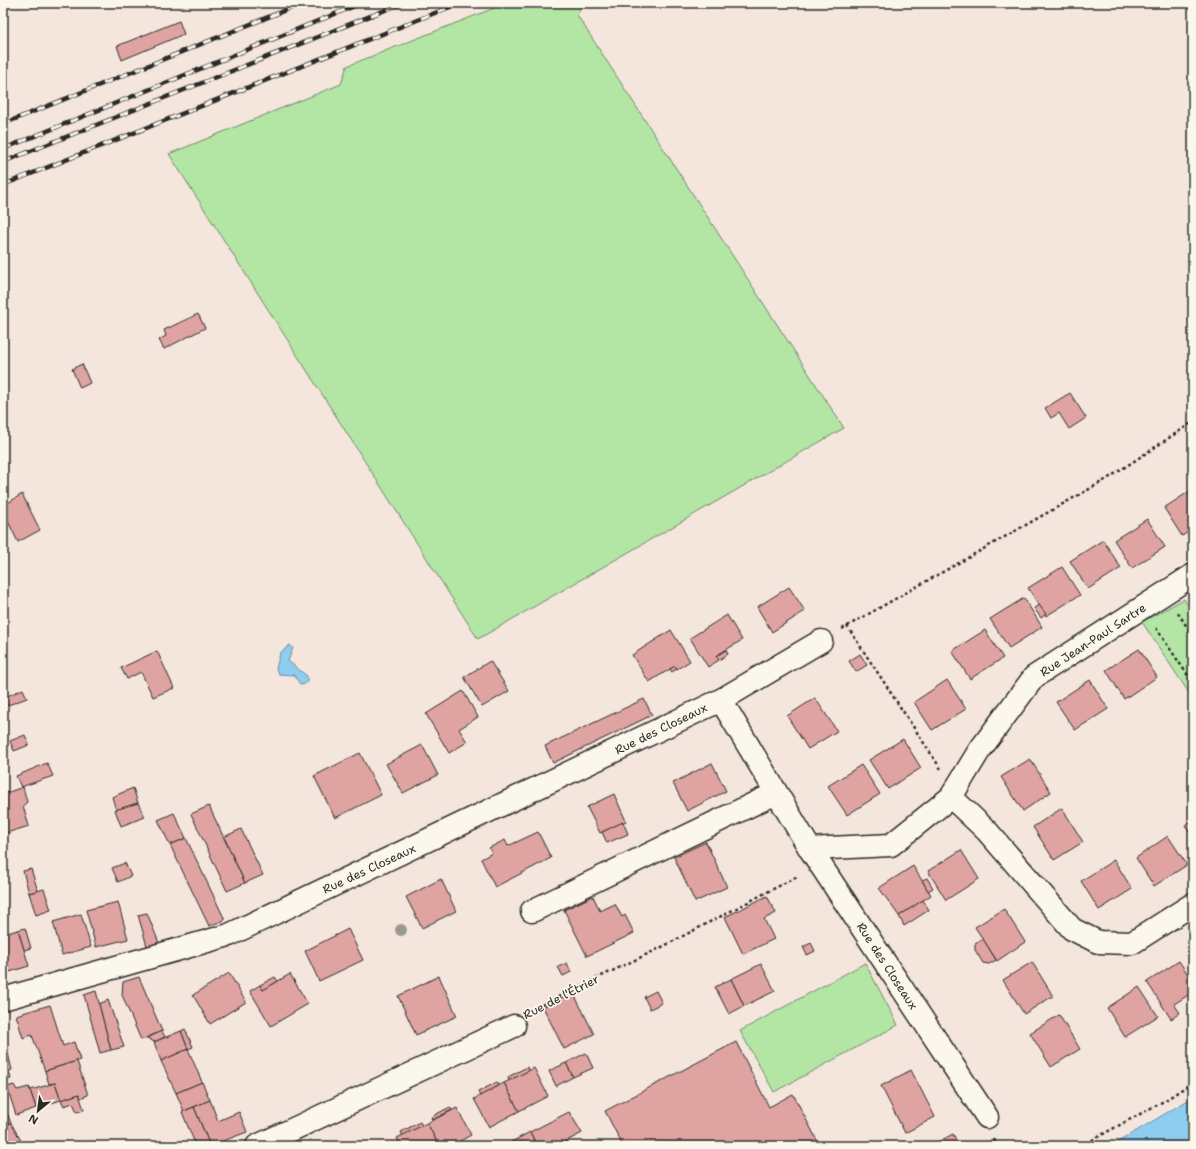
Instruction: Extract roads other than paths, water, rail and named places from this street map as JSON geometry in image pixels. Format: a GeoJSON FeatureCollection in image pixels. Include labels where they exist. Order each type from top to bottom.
{"type":"FeatureCollection","features":[{"type":"Feature","properties":{"kind":"street","name":"Rue Jean-Paul Sartre"},"geometry":{"type":"LineString","coordinates":[[815,856],[891,845],[951,797],[979,751],[1034,677],[1193,575]]}},
{"type":"Feature","properties":{"kind":"street","name":"Rue des Closeaux"},"geometry":{"type":"LineString","coordinates":[[3,999],[229,935],[721,700],[821,641]]}},
{"type":"Feature","properties":{"kind":"street","name":"Rue des Closeaux"},"geometry":{"type":"LineString","coordinates":[[721,700],[776,794],[815,856],[987,1117]]}},
{"type":"Feature","properties":{"kind":"street"},"geometry":{"type":"LineString","coordinates":[[532,911],[776,794]]}},
{"type":"Feature","properties":{"kind":"street"},"geometry":{"type":"LineString","coordinates":[[951,797],[987,831],[1072,929],[1098,942],[1132,943],[1193,904]]}},
{"type":"Feature","properties":{"kind":"street","name":"Rue de l'Étrier"},"geometry":{"type":"LineString","coordinates":[[257,1146],[514,1026]]}},
{"type":"Feature","properties":{"kind":"water"},"geometry":{"type":"Polygon","coordinates":[[[290,645],[293,648],[288,661],[307,676],[307,682],[303,685],[300,684],[294,675],[279,674],[276,669],[280,653],[290,645]]]}},
{"type":"Feature","properties":{"kind":"water"},"geometry":{"type":"Polygon","coordinates":[[[1193,1097],[1193,1138],[1180,1146],[1111,1146],[1193,1097]]]}},
{"type":"Feature","properties":{"kind":"railway"},"geometry":{"type":"LineString","coordinates":[[3,124],[303,3]]}},
{"type":"Feature","properties":{"kind":"railway"},"geometry":{"type":"LineString","coordinates":[[3,149],[362,3]]}},
{"type":"Feature","properties":{"kind":"railway"},"geometry":{"type":"LineString","coordinates":[[3,162],[403,3]]}},
{"type":"Feature","properties":{"kind":"railway"},"geometry":{"type":"LineString","coordinates":[[3,185],[460,3]]}}]}
